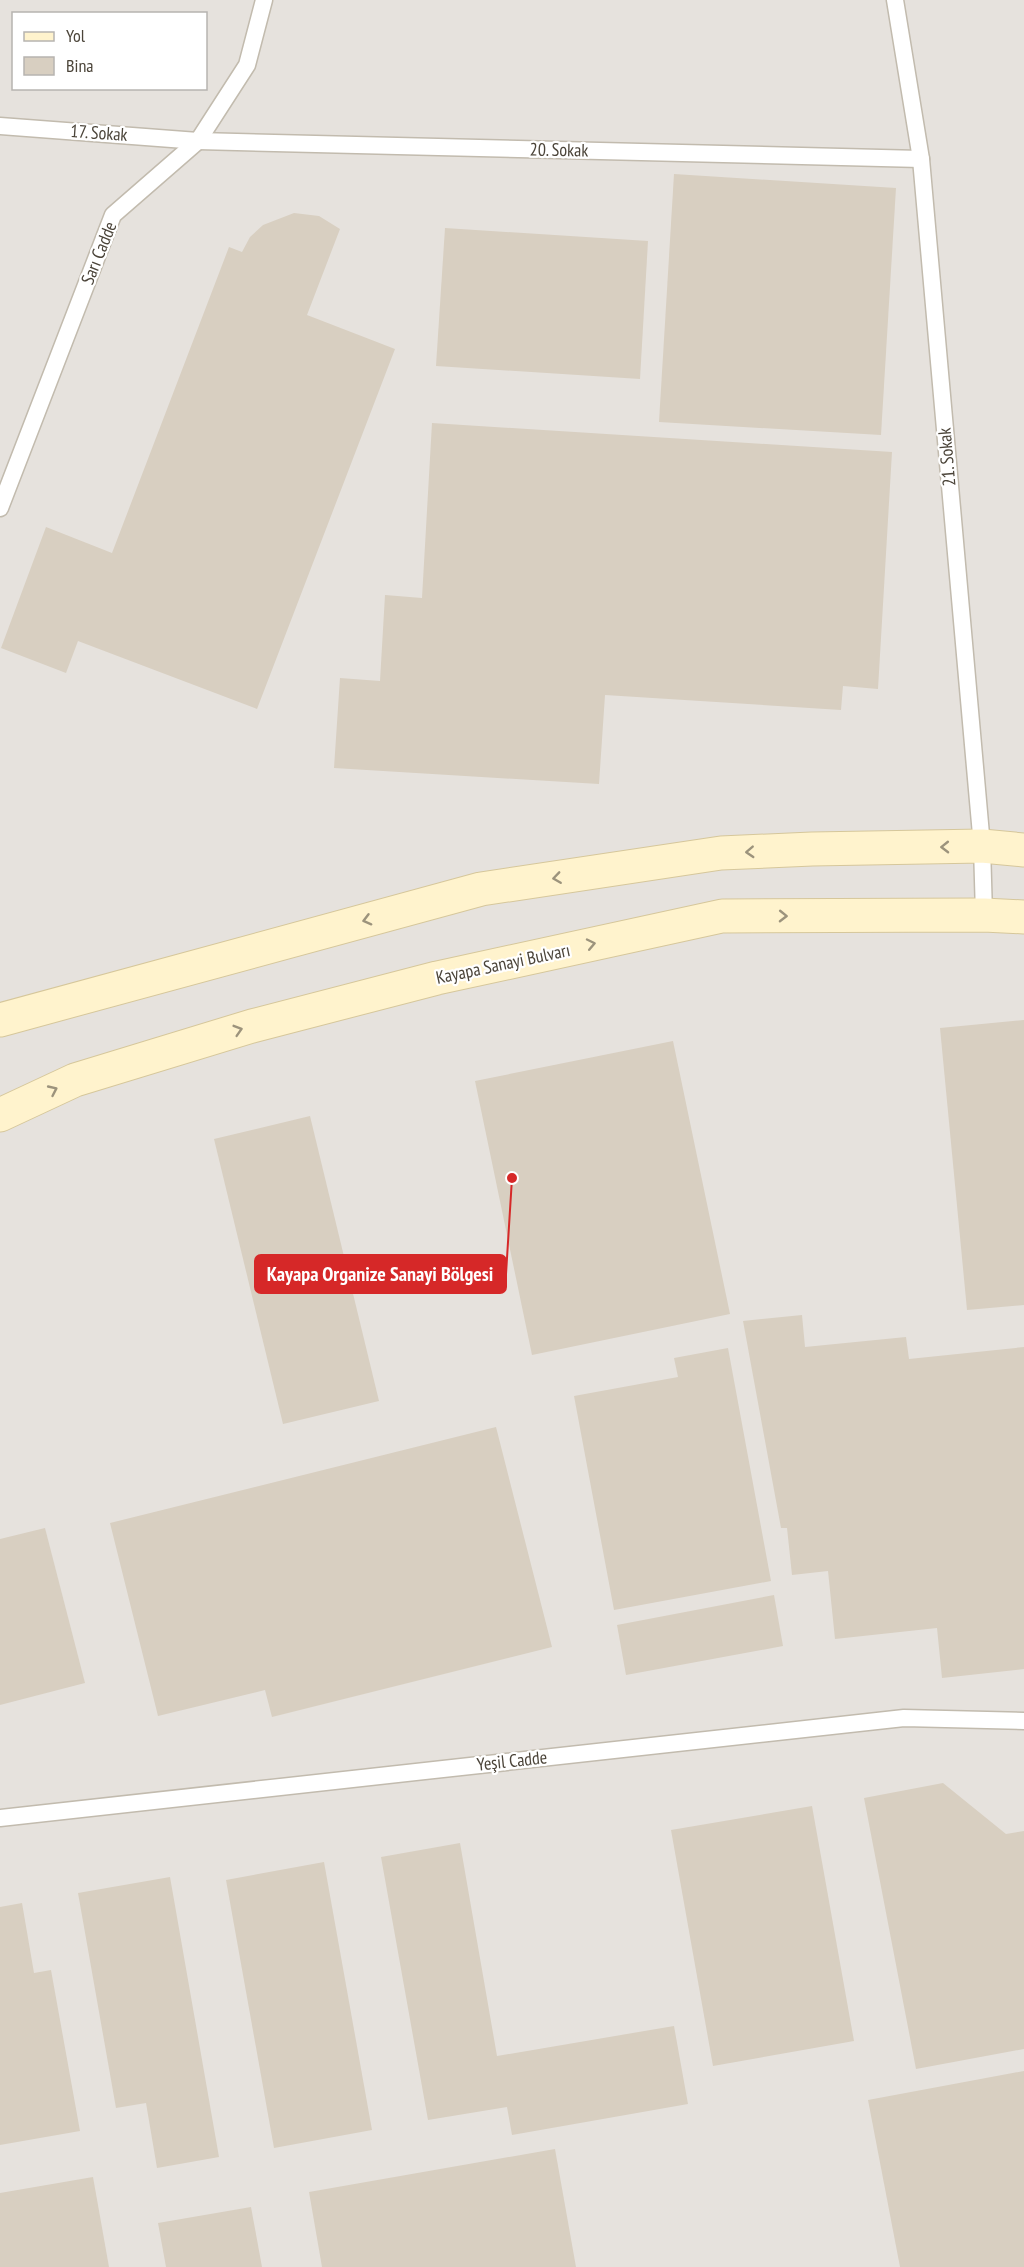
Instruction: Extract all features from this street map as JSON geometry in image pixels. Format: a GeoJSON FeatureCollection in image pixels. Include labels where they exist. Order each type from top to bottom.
{"type":"FeatureCollection","features":[{"type":"Feature","properties":{"kind":"main road"},"geometry":{"type":"LineString","coordinates":[[0,1020],[481,889],[721,854],[812,849],[982,846],[1024,849]]}},
{"type":"Feature","properties":{"kind":"main road","name":"Kayapa Sanayi Bulvarı"},"geometry":{"type":"LineString","coordinates":[[0,1115],[75,1080],[252,1026],[437,978],[722,916],[984,915],[1024,917]]}},
{"type":"Feature","properties":{"kind":"lane","name":"Sarı Cadde"},"geometry":{"type":"LineString","coordinates":[[0,508],[113,215],[198,141],[246,65],[264,0]]}},
{"type":"Feature","properties":{"kind":"lane","name":"21. Sokak"},"geometry":{"type":"LineString","coordinates":[[895,0],[921,159],[982,846],[984,915]]}},
{"type":"Feature","properties":{"kind":"lane","name":"17. Sokak"},"geometry":{"type":"LineString","coordinates":[[0,126],[198,141]]}},
{"type":"Feature","properties":{"kind":"lane","name":"20. Sokak"},"geometry":{"type":"LineString","coordinates":[[198,141],[921,159]]}},
{"type":"Feature","properties":{"kind":"lane","name":"Yeşil Cadde"},"geometry":{"type":"LineString","coordinates":[[0,1818],[904,1718],[1024,1721]]}},
{"type":"Feature","properties":{"kind":"shaded area"},"geometry":{"type":"Polygon","coordinates":[[[0,0],[1024,0],[1024,2267],[0,2267],[0,0]]]}},
{"type":"Feature","properties":{"kind":"building"},"geometry":{"type":"Polygon","coordinates":[[[674,174],[896,188],[881,435],[659,422],[674,174]]]}},
{"type":"Feature","properties":{"kind":"building"},"geometry":{"type":"Polygon","coordinates":[[[294,213],[319,216],[340,229],[307,315],[395,349],[257,709],[78,641],[66,673],[1,648],[46,527],[112,553],[229,247],[242,252],[250,237],[263,225],[294,213]]]}},
{"type":"Feature","properties":{"kind":"building"},"geometry":{"type":"Polygon","coordinates":[[[445,228],[648,241],[640,379],[436,366],[445,228]]]}},
{"type":"Feature","properties":{"kind":"building"},"geometry":{"type":"Polygon","coordinates":[[[432,423],[892,452],[878,689],[843,686],[841,710],[605,695],[599,784],[334,768],[340,678],[380,681],[385,595],[422,598],[432,423]]]}},
{"type":"Feature","properties":{"kind":"building"},"geometry":{"type":"Polygon","coordinates":[[[1024,1020],[1024,1305],[967,1310],[940,1028],[1024,1020]]]}},
{"type":"Feature","properties":{"kind":"building"},"geometry":{"type":"Polygon","coordinates":[[[673,1041],[730,1314],[532,1355],[475,1081],[673,1041]]]}},
{"type":"Feature","properties":{"kind":"building"},"geometry":{"type":"Polygon","coordinates":[[[310,1116],[379,1401],[283,1424],[214,1139],[310,1116]]]}},
{"type":"Feature","properties":{"kind":"building"},"geometry":{"type":"Polygon","coordinates":[[[802,1315],[805,1347],[906,1337],[909,1359],[1024,1347],[1024,1669],[942,1678],[937,1628],[835,1639],[828,1571],[792,1575],[787,1528],[781,1528],[743,1321],[802,1315]]]}},
{"type":"Feature","properties":{"kind":"building"},"geometry":{"type":"Polygon","coordinates":[[[728,1348],[771,1581],[614,1610],[574,1396],[678,1377],[674,1358],[728,1348]]]}},
{"type":"Feature","properties":{"kind":"building"},"geometry":{"type":"Polygon","coordinates":[[[496,1427],[552,1647],[272,1717],[265,1690],[158,1716],[110,1523],[496,1427]]]}},
{"type":"Feature","properties":{"kind":"building"},"geometry":{"type":"Polygon","coordinates":[[[45,1528],[85,1683],[0,1705],[0,1539],[45,1528]]]}},
{"type":"Feature","properties":{"kind":"building"},"geometry":{"type":"Polygon","coordinates":[[[774,1595],[783,1646],[626,1675],[617,1625],[774,1595]]]}},
{"type":"Feature","properties":{"kind":"building"},"geometry":{"type":"Polygon","coordinates":[[[943,1783],[1006,1834],[1024,1831],[1024,2049],[916,2069],[864,1798],[943,1783]]]}},
{"type":"Feature","properties":{"kind":"building"},"geometry":{"type":"Polygon","coordinates":[[[812,1806],[854,2041],[713,2066],[671,1830],[812,1806]]]}},
{"type":"Feature","properties":{"kind":"building"},"geometry":{"type":"Polygon","coordinates":[[[460,1843],[497,2056],[674,2026],[688,2104],[512,2135],[507,2107],[428,2120],[381,1857],[460,1843]]]}},
{"type":"Feature","properties":{"kind":"building"},"geometry":{"type":"Polygon","coordinates":[[[324,1862],[372,2130],[274,2148],[226,1880],[324,1862]]]}},
{"type":"Feature","properties":{"kind":"building"},"geometry":{"type":"Polygon","coordinates":[[[170,1877],[219,2157],[157,2168],[146,2103],[116,2108],[78,1893],[170,1877]]]}},
{"type":"Feature","properties":{"kind":"building"},"geometry":{"type":"Polygon","coordinates":[[[22,1903],[34,1973],[51,1970],[80,2131],[0,2145],[0,1907],[22,1903]]]}},
{"type":"Feature","properties":{"kind":"building"},"geometry":{"type":"Polygon","coordinates":[[[1024,2071],[1024,2267],[900,2267],[868,2100],[1024,2071]]]}},
{"type":"Feature","properties":{"kind":"building"},"geometry":{"type":"Polygon","coordinates":[[[555,2149],[576,2267],[322,2267],[309,2192],[555,2149]]]}},
{"type":"Feature","properties":{"kind":"building"},"geometry":{"type":"Polygon","coordinates":[[[93,2177],[109,2267],[0,2267],[0,2193],[93,2177]]]}},
{"type":"Feature","properties":{"kind":"building"},"geometry":{"type":"Polygon","coordinates":[[[251,2207],[262,2267],[166,2267],[158,2223],[251,2207]]]}},
{"type":"Feature","properties":{"kind":"place","name":"Kayapa Organize Sanayi Bölgesi"},"geometry":{"type":"Point","coordinates":[512,1178]}}]}
